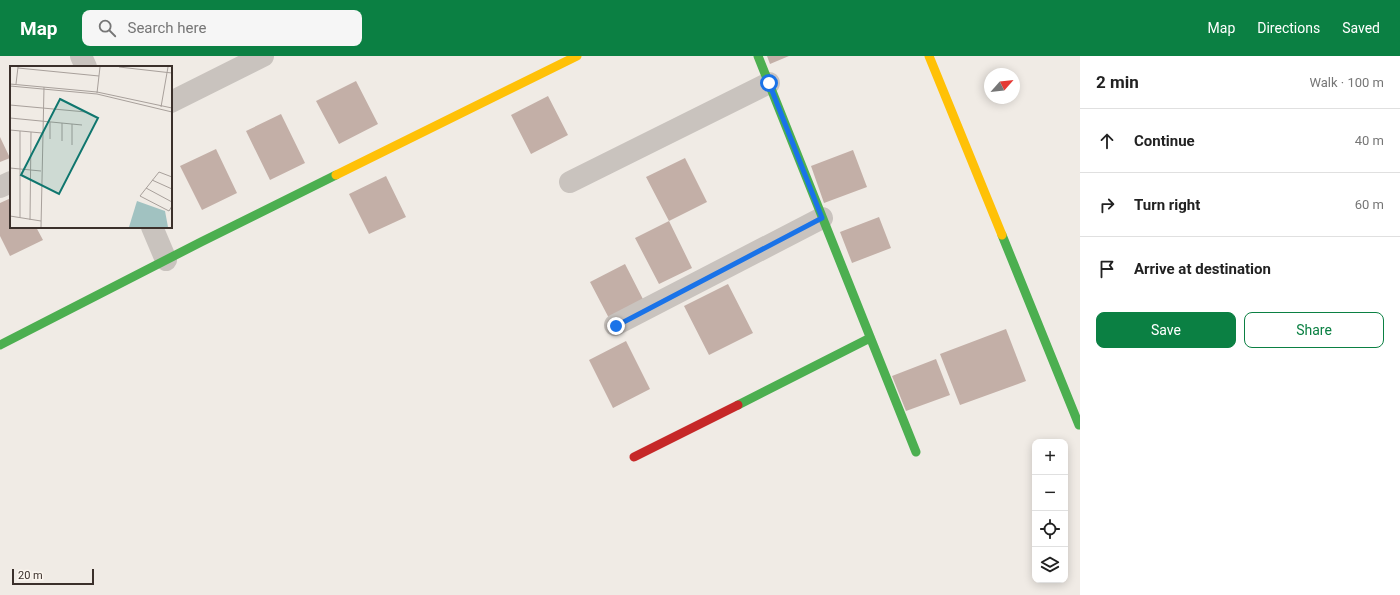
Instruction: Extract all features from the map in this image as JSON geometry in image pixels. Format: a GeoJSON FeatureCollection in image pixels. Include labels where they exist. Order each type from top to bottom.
{"type":"FeatureCollection","features":[{"type":"Feature","properties":{"kind":"street"},"geometry":{"type":"LineString","coordinates":[[81,56],[86,66]]}},
{"type":"Feature","properties":{"kind":"street"},"geometry":{"type":"LineString","coordinates":[[172,102],[263,56]]}},
{"type":"Feature","properties":{"kind":"street"},"geometry":{"type":"LineString","coordinates":[[0,345],[166,260],[577,56]]}},
{"type":"Feature","properties":{"kind":"street"},"geometry":{"type":"LineString","coordinates":[[758,56],[916,452]]}},
{"type":"Feature","properties":{"kind":"street"},"geometry":{"type":"LineString","coordinates":[[929,56],[1079,425]]}},
{"type":"Feature","properties":{"kind":"street"},"geometry":{"type":"LineString","coordinates":[[570,182],[769,83]]}},
{"type":"Feature","properties":{"kind":"street"},"geometry":{"type":"LineString","coordinates":[[0,187],[10,182]]}},
{"type":"Feature","properties":{"kind":"street"},"geometry":{"type":"LineString","coordinates":[[616,326],[822,218]]}},
{"type":"Feature","properties":{"kind":"street"},"geometry":{"type":"LineString","coordinates":[[152,228],[166,260]]}},
{"type":"Feature","properties":{"kind":"street"},"geometry":{"type":"LineString","coordinates":[[634,457],[870,338]]}},
{"type":"Feature","properties":{"kind":"building"},"geometry":{"type":"Polygon","coordinates":[[[767,56],[789,56],[770,64],[767,56]]]}},
{"type":"Feature","properties":{"kind":"building"},"geometry":{"type":"Polygon","coordinates":[[[356,81],[378,124],[339,144],[316,101],[356,81]]]}},
{"type":"Feature","properties":{"kind":"building"},"geometry":{"type":"Polygon","coordinates":[[[548,96],[568,135],[531,154],[511,115],[548,96]]]}},
{"type":"Feature","properties":{"kind":"building"},"geometry":{"type":"Polygon","coordinates":[[[281,114],[305,163],[270,180],[246,131],[281,114]]]}},
{"type":"Feature","properties":{"kind":"building"},"geometry":{"type":"Polygon","coordinates":[[[0,137],[10,158],[0,162],[0,137]]]}},
{"type":"Feature","properties":{"kind":"building"},"geometry":{"type":"Polygon","coordinates":[[[216,149],[237,193],[202,210],[180,166],[216,149]]]}},
{"type":"Feature","properties":{"kind":"building"},"geometry":{"type":"Polygon","coordinates":[[[853,150],[867,187],[824,203],[811,166],[853,150]]]}},
{"type":"Feature","properties":{"kind":"building"},"geometry":{"type":"Polygon","coordinates":[[[685,158],[707,202],[669,221],[646,177],[685,158]]]}},
{"type":"Feature","properties":{"kind":"building"},"geometry":{"type":"Polygon","coordinates":[[[386,176],[406,217],[369,234],[349,194],[386,176]]]}},
{"type":"Feature","properties":{"kind":"building"},"geometry":{"type":"Polygon","coordinates":[[[10,198],[10,228],[37,228],[43,240],[10,256],[0,236],[0,203],[10,198]]]}},
{"type":"Feature","properties":{"kind":"building"},"geometry":{"type":"Polygon","coordinates":[[[879,217],[891,248],[852,263],[840,232],[879,217]]]}},
{"type":"Feature","properties":{"kind":"building"},"geometry":{"type":"Polygon","coordinates":[[[669,221],[692,268],[659,284],[635,238],[669,221]]]}},
{"type":"Feature","properties":{"kind":"building"},"geometry":{"type":"Polygon","coordinates":[[[625,264],[646,305],[611,322],[590,282],[625,264]]]}},
{"type":"Feature","properties":{"kind":"building"},"geometry":{"type":"Polygon","coordinates":[[[728,284],[753,333],[709,355],[684,306],[728,284]]]}},
{"type":"Feature","properties":{"kind":"building"},"geometry":{"type":"Polygon","coordinates":[[[1006,329],[1026,381],[960,405],[940,354],[1006,329]]]}},
{"type":"Feature","properties":{"kind":"building"},"geometry":{"type":"Polygon","coordinates":[[[626,341],[650,389],[613,408],[589,360],[626,341]]]}},
{"type":"Feature","properties":{"kind":"building"},"geometry":{"type":"Polygon","coordinates":[[[936,359],[950,395],[906,411],[892,376],[936,359]]]}},
{"type":"Feature","properties":{"kind":"traffic: fast"},"geometry":{"type":"LineString","coordinates":[[758,56],[916,452]]}},
{"type":"Feature","properties":{"kind":"traffic: fast"},"geometry":{"type":"LineString","coordinates":[[0,345],[336,175]]}},
{"type":"Feature","properties":{"kind":"traffic: fast"},"geometry":{"type":"LineString","coordinates":[[1002,235],[1079,425]]}},
{"type":"Feature","properties":{"kind":"traffic: fast"},"geometry":{"type":"LineString","coordinates":[[738,405],[870,338]]}},
{"type":"Feature","properties":{"kind":"traffic: slow"},"geometry":{"type":"LineString","coordinates":[[336,175],[577,56]]}},
{"type":"Feature","properties":{"kind":"traffic: slow"},"geometry":{"type":"LineString","coordinates":[[929,56],[1002,235]]}},
{"type":"Feature","properties":{"kind":"traffic: jam"},"geometry":{"type":"LineString","coordinates":[[634,457],[738,405]]}},
{"type":"Feature","properties":{"kind":"route"},"geometry":{"type":"LineString","coordinates":[[616,326],[822,218],[769,83]]}}]}
